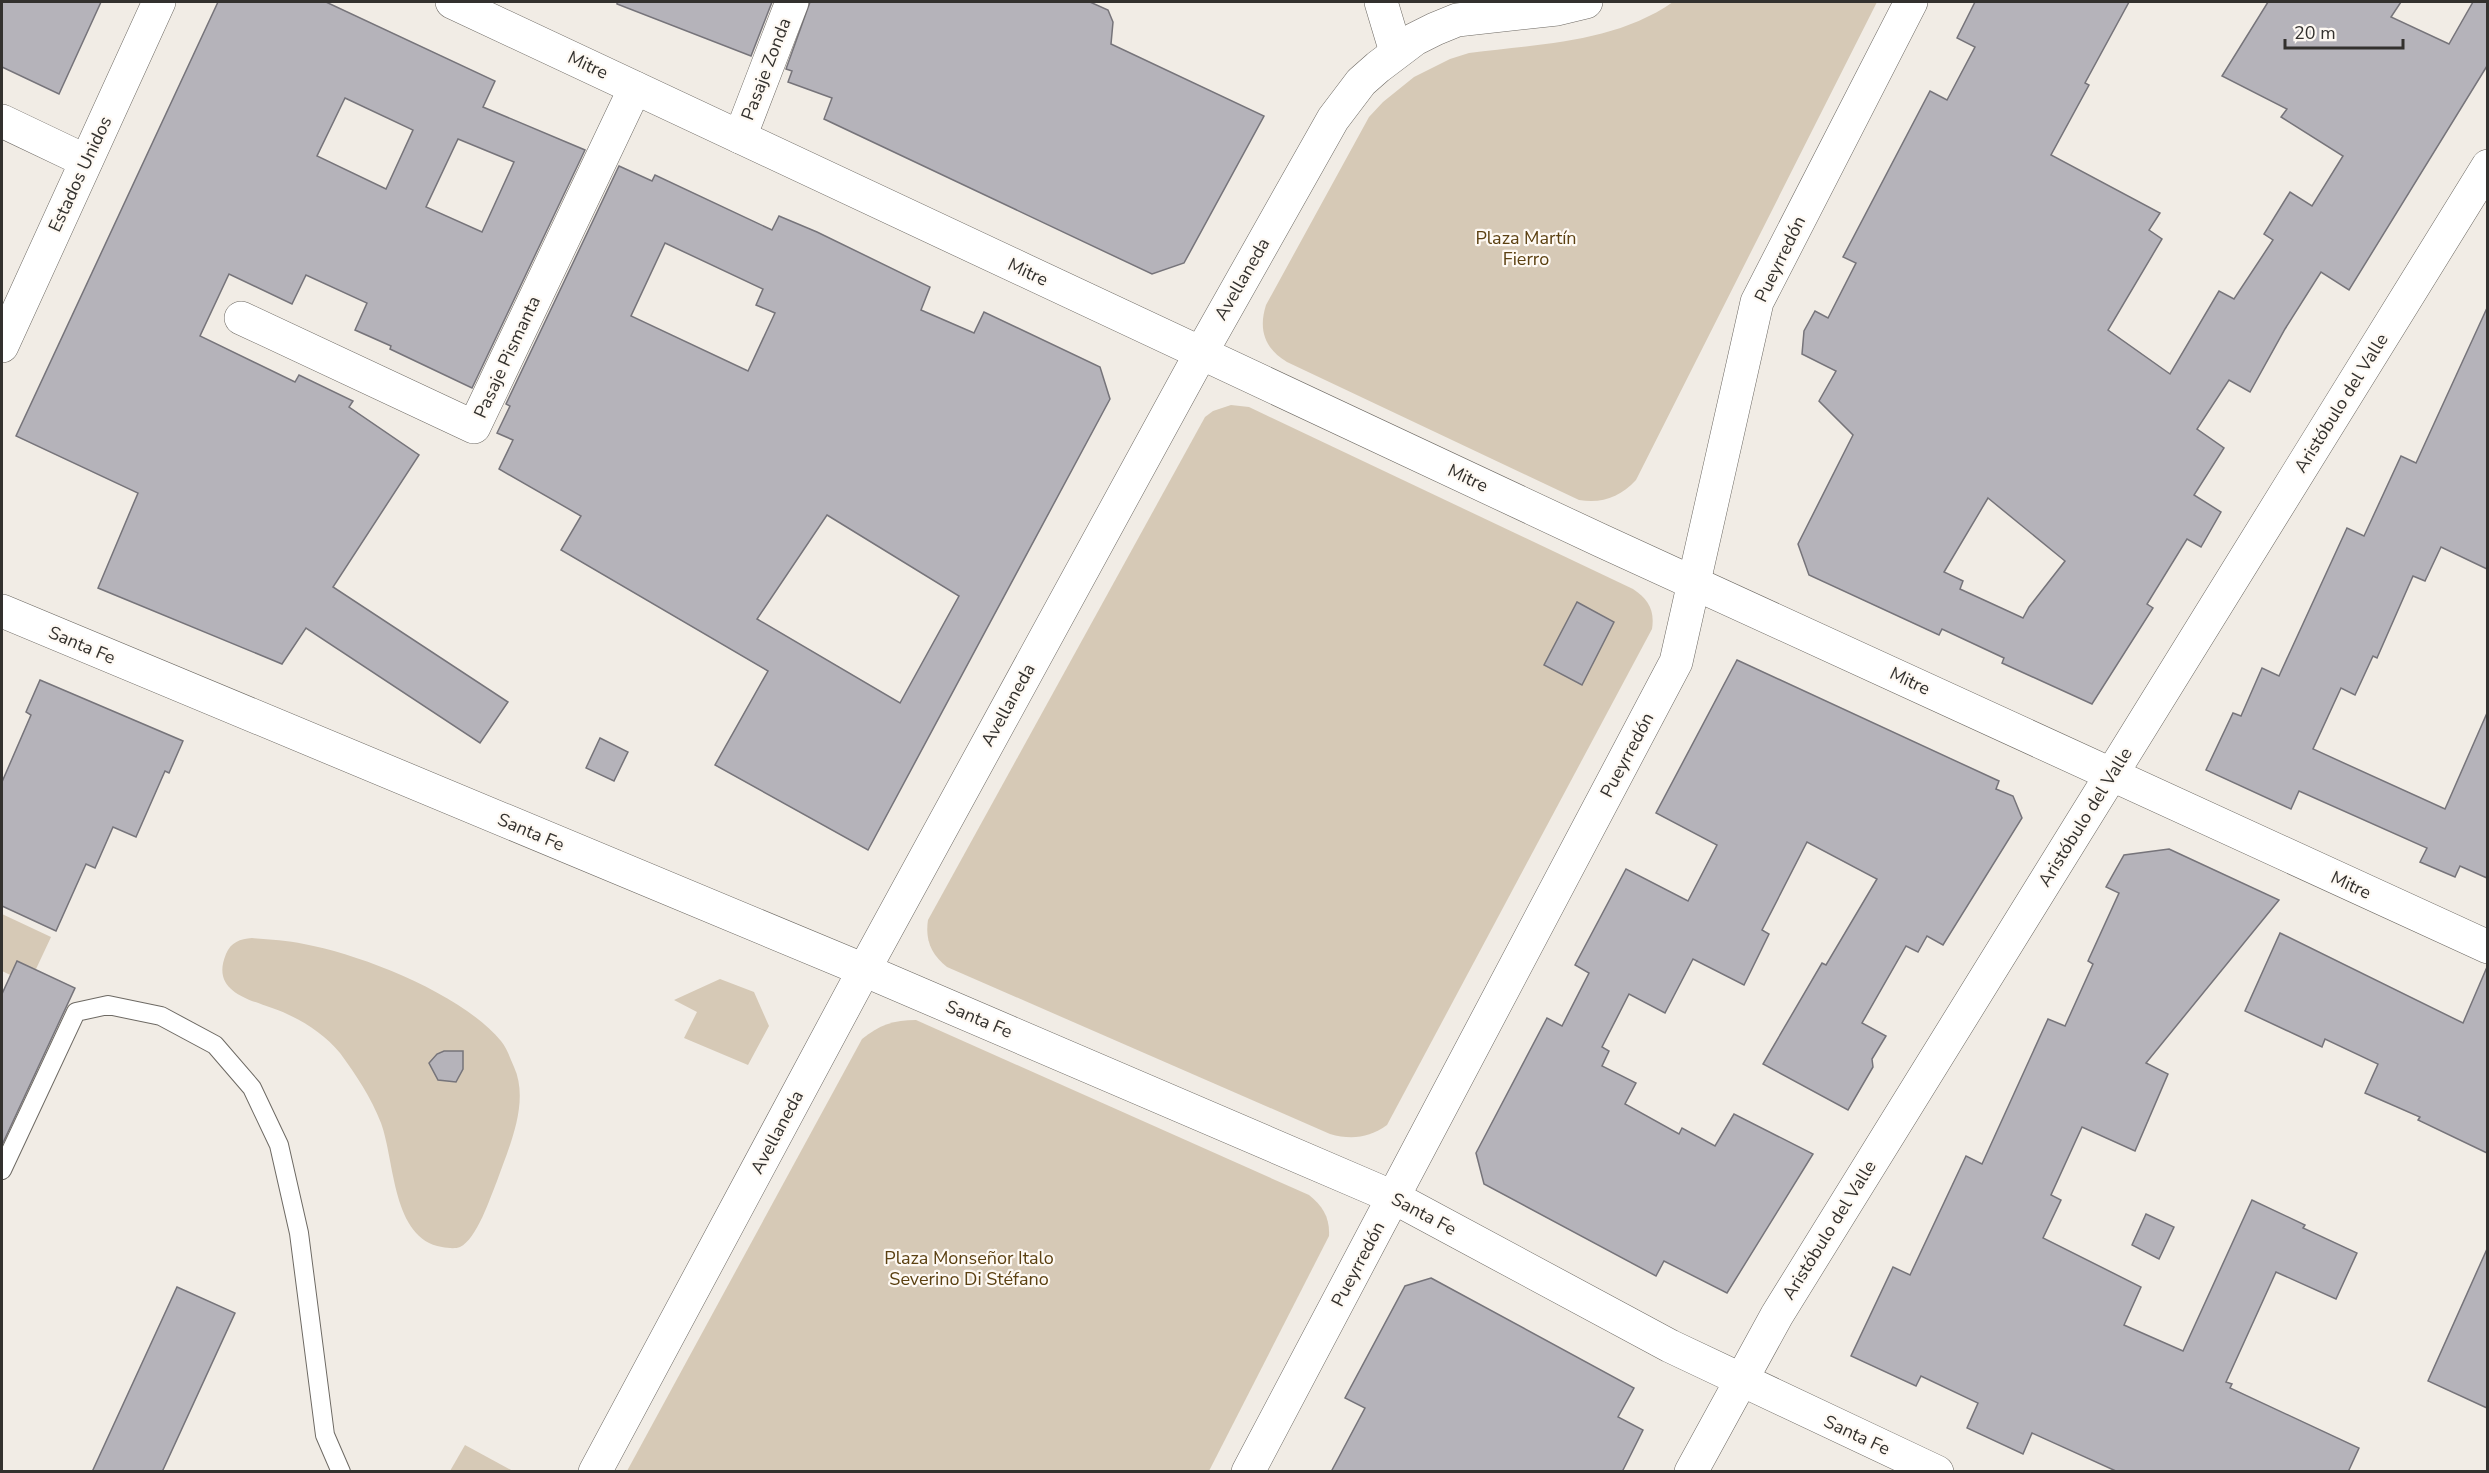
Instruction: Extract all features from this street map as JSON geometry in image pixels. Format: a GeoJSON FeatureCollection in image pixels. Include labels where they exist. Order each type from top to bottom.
{"type":"FeatureCollection","features":[{"type":"Feature","properties":{"kind":"street","name":"Estados Unidos"},"geometry":{"type":"LineString","coordinates":[[2,346],[159,2]]}},
{"type":"Feature","properties":{"kind":"street","name":"Mitre"},"geometry":{"type":"LineString","coordinates":[[452,2],[1694,582],[2487,947]]}},
{"type":"Feature","properties":{"kind":"street","name":"Pasaje Zonda"},"geometry":{"type":"LineString","coordinates":[[740,137],[792,2]]}},
{"type":"Feature","properties":{"kind":"street"},"geometry":{"type":"LineString","coordinates":[[1381,2],[1396,52]]}},
{"type":"Feature","properties":{"kind":"street","name":"Avellaneda"},"geometry":{"type":"LineString","coordinates":[[595,1472],[864,970],[1201,353],[1333,119],[1361,82],[1415,39],[1457,20],[1557,9],[1586,2]]}},
{"type":"Feature","properties":{"kind":"street","name":"Pueyrredón"},"geometry":{"type":"LineString","coordinates":[[1248,1472],[1676,662],[1757,303],[1911,2]]}},
{"type":"Feature","properties":{"kind":"street","name":"Pasaje Pismanta"},"geometry":{"type":"LineString","coordinates":[[241,318],[474,427],[635,88]]}},
{"type":"Feature","properties":{"kind":"street"},"geometry":{"type":"LineString","coordinates":[[2,121],[86,161]]}},
{"type":"Feature","properties":{"kind":"street","name":"Aristóbulo del Valle"},"geometry":{"type":"LineString","coordinates":[[1690,1472],[1782,1307],[2487,166]]}},
{"type":"Feature","properties":{"kind":"street","name":"Santa Fe"},"geometry":{"type":"LineString","coordinates":[[2,611],[864,970],[1393,1197],[1660,1341],[1936,1472]]}},
{"type":"Feature","properties":{"kind":"lane"},"geometry":{"type":"LineString","coordinates":[[2,1170],[76,1012],[108,1005],[161,1016],[215,1045],[252,1088],[279,1145],[298,1233],[325,1436],[341,1472]]}},
{"type":"Feature","properties":{"kind":"green space","name":"Plaza Martín Fierro"},"geometry":{"type":"Polygon","coordinates":[[[1673,2],[1877,2],[1636,480],[1630,486],[1617,495],[1603,500],[1579,500],[1287,362],[1273,351],[1263,331],[1266,305],[1369,117],[1383,102],[1414,77],[1450,59],[1469,53],[1548,44],[1601,34],[1650,16],[1673,2]]]}},
{"type":"Feature","properties":{"kind":"green space"},"geometry":{"type":"Polygon","coordinates":[[[1231,405],[1249,407],[1633,589],[1646,601],[1652,616],[1652,629],[1387,1125],[1360,1137],[1330,1134],[947,967],[933,952],[928,940],[928,920],[1205,417],[1213,411],[1231,405]]]}},
{"type":"Feature","properties":{"kind":"green space"},"geometry":{"type":"Polygon","coordinates":[[[2,914],[51,937],[29,984],[2,971],[2,914]]]}},
{"type":"Feature","properties":{"kind":"green space"},"geometry":{"type":"Polygon","coordinates":[[[252,938],[328,949],[382,967],[410,979],[462,1008],[484,1024],[503,1044],[518,1081],[519,1109],[507,1154],[491,1197],[477,1227],[466,1243],[454,1248],[442,1247],[426,1241],[413,1230],[398,1196],[386,1139],[373,1104],[340,1053],[329,1041],[309,1026],[287,1014],[240,995],[224,980],[222,968],[230,947],[236,942],[252,938]]]}},
{"type":"Feature","properties":{"kind":"green space"},"geometry":{"type":"Polygon","coordinates":[[[720,979],[754,992],[769,1026],[748,1065],[684,1038],[697,1012],[674,1000],[720,979]]]}},
{"type":"Feature","properties":{"kind":"green space","name":"Plaza Monseñor Italo Severino Di Stéfano"},"geometry":{"type":"Polygon","coordinates":[[[916,1020],[1309,1195],[1322,1208],[1327,1218],[1329,1236],[1209,1471],[627,1471],[862,1039],[887,1024],[916,1020]]]}},
{"type":"Feature","properties":{"kind":"green space"},"geometry":{"type":"Polygon","coordinates":[[[465,1445],[513,1471],[450,1471],[465,1445]]]}},
{"type":"Feature","properties":{"kind":"building"},"geometry":{"type":"Polygon","coordinates":[[[2,2],[101,2],[59,94],[2,67],[2,2]]]}},
{"type":"Feature","properties":{"kind":"building"},"geometry":{"type":"Polygon","coordinates":[[[218,2],[326,2],[495,81],[483,107],[585,150],[472,388],[355,330],[367,303],[306,275],[292,304],[229,274],[200,336],[295,382],[299,375],[353,401],[349,407],[419,455],[333,587],[508,702],[480,743],[306,628],[282,664],[98,588],[138,493],[16,436],[218,2]],[[345,98],[317,156],[386,189],[413,130],[345,98]],[[458,139],[426,207],[482,232],[514,162],[458,139]]]}},
{"type":"Feature","properties":{"kind":"building"},"geometry":{"type":"Polygon","coordinates":[[[617,2],[772,2],[751,56],[617,4],[617,2]]]}},
{"type":"Feature","properties":{"kind":"building"},"geometry":{"type":"Polygon","coordinates":[[[810,2],[1090,2],[1108,10],[1113,22],[1111,44],[1264,116],[1184,263],[1152,274],[824,119],[832,98],[788,82],[792,71],[786,69],[810,2]]]}},
{"type":"Feature","properties":{"kind":"building"},"geometry":{"type":"Polygon","coordinates":[[[1975,2],[2129,2],[2085,83],[2089,85],[2051,155],[2160,213],[2149,230],[2162,239],[2108,330],[2170,374],[2219,291],[2234,299],[2273,240],[2264,234],[2290,192],[2312,206],[2343,156],[2281,117],[2287,109],[2222,76],[2268,2],[2401,2],[2391,17],[2449,44],[2473,2],[2487,2],[2487,66],[2349,290],[2321,272],[2285,329],[2250,392],[2229,380],[2197,429],[2224,448],[2194,495],[2221,512],[2201,547],[2187,539],[2147,604],[2153,608],[2092,704],[2002,663],[2004,658],[1942,629],[1939,635],[1809,575],[1798,544],[1853,435],[1819,401],[1836,371],[1802,354],[1804,331],[1815,311],[1828,318],[1856,263],[1843,257],[1930,91],[1947,100],[1975,47],[1957,38],[1975,2]],[[1988,498],[1944,572],[1963,581],[1960,589],[2023,618],[2065,561],[1988,498]]]}},
{"type":"Feature","properties":{"kind":"building"},"geometry":{"type":"Polygon","coordinates":[[[619,166],[652,181],[655,175],[772,230],[779,216],[817,232],[930,287],[921,310],[974,333],[984,312],[1100,367],[1110,399],[868,850],[715,765],[768,671],[561,550],[581,516],[499,469],[513,440],[497,433],[510,406],[506,404],[619,166]],[[665,243],[631,316],[748,371],[775,313],[756,305],[763,289],[665,243]],[[827,515],[757,619],[900,703],[959,596],[827,515]]]}},
{"type":"Feature","properties":{"kind":"building"},"geometry":{"type":"Polygon","coordinates":[[[2487,308],[2487,569],[2441,547],[2425,581],[2413,576],[2377,658],[2373,656],[2355,695],[2341,688],[2313,749],[2445,809],[2487,713],[2487,878],[2460,866],[2455,877],[2420,862],[2427,848],[2299,791],[2291,809],[2206,770],[2233,713],[2241,716],[2262,668],[2279,676],[2347,528],[2364,536],[2401,456],[2416,463],[2487,308]]]}},
{"type":"Feature","properties":{"kind":"building"},"geometry":{"type":"Polygon","coordinates":[[[1577,602],[1614,622],[1582,685],[1544,665],[1577,602]]]}},
{"type":"Feature","properties":{"kind":"building"},"geometry":{"type":"Polygon","coordinates":[[[1737,660],[1999,781],[1996,789],[2013,796],[2022,818],[1943,945],[1927,936],[1918,952],[1906,946],[1862,1023],[1886,1036],[1872,1059],[1873,1067],[1848,1110],[1763,1064],[1822,963],[1826,965],[1877,879],[1807,842],[1762,930],[1769,934],[1744,985],[1693,959],[1665,1013],[1629,994],[1602,1047],[1609,1051],[1602,1066],[1636,1083],[1625,1104],[1679,1134],[1682,1128],[1715,1146],[1734,1114],[1813,1154],[1727,1293],[1664,1261],[1656,1276],[1484,1184],[1476,1153],[1547,1018],[1562,1026],[1589,973],[1575,965],[1626,869],[1688,901],[1717,845],[1656,813],[1737,660]]]}},
{"type":"Feature","properties":{"kind":"building"},"geometry":{"type":"Polygon","coordinates":[[[40,680],[183,741],[169,773],[165,771],[136,837],[113,827],[95,868],[86,864],[56,931],[2,906],[2,782],[31,715],[26,712],[40,680]]]}},
{"type":"Feature","properties":{"kind":"building"},"geometry":{"type":"Polygon","coordinates":[[[600,738],[628,752],[614,781],[586,768],[600,738]]]}},
{"type":"Feature","properties":{"kind":"building"},"geometry":{"type":"Polygon","coordinates":[[[2169,849],[2279,900],[2146,1063],[2168,1074],[2135,1151],[2082,1127],[2051,1195],[2061,1200],[2043,1238],[2141,1287],[2124,1325],[2183,1351],[2252,1200],[2305,1225],[2303,1228],[2357,1253],[2336,1299],[2276,1272],[2226,1382],[2232,1384],[2230,1388],[2359,1448],[2348,1472],[2118,1472],[2032,1433],[2023,1454],[1967,1428],[1978,1403],[1921,1376],[1916,1386],[1851,1356],[1893,1267],[1910,1275],[1966,1156],[1982,1164],[2048,1019],[2065,1026],[2093,964],[2088,961],[2119,893],[2106,887],[2124,855],[2169,849]]]}},
{"type":"Feature","properties":{"kind":"building"},"geometry":{"type":"Polygon","coordinates":[[[2280,933],[2463,1023],[2487,967],[2487,1153],[2418,1120],[2420,1117],[2365,1093],[2378,1064],[2325,1039],[2322,1047],[2245,1011],[2280,933]]]}},
{"type":"Feature","properties":{"kind":"building"},"geometry":{"type":"Polygon","coordinates":[[[17,961],[75,988],[2,1145],[2,994],[17,961]]]}},
{"type":"Feature","properties":{"kind":"building"},"geometry":{"type":"Polygon","coordinates":[[[444,1051],[463,1051],[463,1069],[456,1082],[438,1080],[429,1063],[437,1054],[444,1051]]]}},
{"type":"Feature","properties":{"kind":"building"},"geometry":{"type":"Polygon","coordinates":[[[2146,1214],[2174,1227],[2159,1259],[2132,1245],[2146,1214]]]}},
{"type":"Feature","properties":{"kind":"building"},"geometry":{"type":"Polygon","coordinates":[[[2487,1249],[2487,1408],[2428,1381],[2487,1249]]]}},
{"type":"Feature","properties":{"kind":"building"},"geometry":{"type":"Polygon","coordinates":[[[1431,1278],[1634,1388],[1618,1417],[1643,1430],[1622,1472],[1331,1472],[1365,1408],[1345,1398],[1405,1286],[1431,1278]]]}},
{"type":"Feature","properties":{"kind":"building"},"geometry":{"type":"Polygon","coordinates":[[[177,1287],[235,1313],[162,1472],[92,1472],[177,1287]]]}}]}
